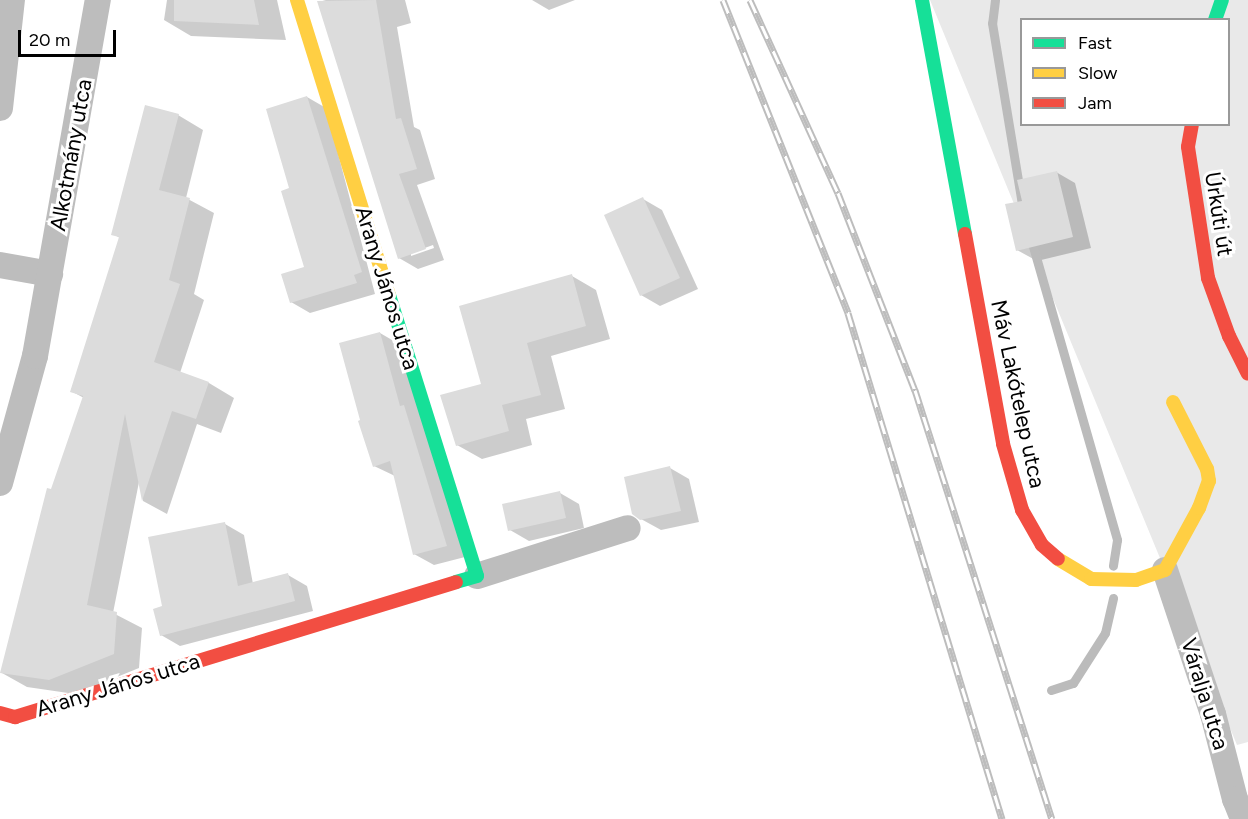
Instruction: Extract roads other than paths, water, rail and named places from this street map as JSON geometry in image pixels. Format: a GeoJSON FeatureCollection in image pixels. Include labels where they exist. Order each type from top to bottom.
{"type":"FeatureCollection","features":[{"type":"Feature","properties":{"kind":"street"},"geometry":{"type":"LineString","coordinates":[[0,108],[12,0]]}},
{"type":"Feature","properties":{"kind":"street","name":"Alkotmány utca"},"geometry":{"type":"LineString","coordinates":[[0,483],[35,356],[98,0]]}},
{"type":"Feature","properties":{"kind":"street","name":"Arany János utca"},"geometry":{"type":"LineString","coordinates":[[297,0],[477,576]]}},
{"type":"Feature","properties":{"kind":"street","name":"Máv Lakótelep utca"},"geometry":{"type":"LineString","coordinates":[[921,0],[1003,444],[1023,510],[1042,545],[1067,567],[1091,579],[1136,580],[1165,570]]}},
{"type":"Feature","properties":{"kind":"street"},"geometry":{"type":"LineString","coordinates":[[1216,18],[1222,0]]}},
{"type":"Feature","properties":{"kind":"street","name":"Úrkúti út"},"geometry":{"type":"LineString","coordinates":[[1192,126],[1188,147],[1208,278],[1229,336],[1248,374]]}},
{"type":"Feature","properties":{"kind":"street"},"geometry":{"type":"LineString","coordinates":[[0,265],[50,274]]}},
{"type":"Feature","properties":{"kind":"street"},"geometry":{"type":"LineString","coordinates":[[1165,570],[1199,508],[1209,481],[1207,469],[1173,402]]}},
{"type":"Feature","properties":{"kind":"street","name":"Arany János utca"},"geometry":{"type":"LineString","coordinates":[[0,713],[15,717],[628,528]]}},
{"type":"Feature","properties":{"kind":"street","name":"Váralja utca"},"geometry":{"type":"LineString","coordinates":[[1165,570],[1213,714],[1235,799],[1243,819]]}},
{"type":"Feature","properties":{"kind":"waterway"},"geometry":{"type":"LineString","coordinates":[[995,0],[992,23],[1023,211]]}},
{"type":"Feature","properties":{"kind":"waterway"},"geometry":{"type":"LineString","coordinates":[[1030,236],[1117,540],[1113,566]]}},
{"type":"Feature","properties":{"kind":"waterway"},"geometry":{"type":"LineString","coordinates":[[1051,690],[1073,683],[1105,633],[1113,598]]}},
{"type":"Feature","properties":{"kind":"railway"},"geometry":{"type":"LineString","coordinates":[[723,0],[848,313],[1002,819]]}},
{"type":"Feature","properties":{"kind":"railway"},"geometry":{"type":"LineString","coordinates":[[750,0],[838,193],[915,390],[1052,819]]}}]}
